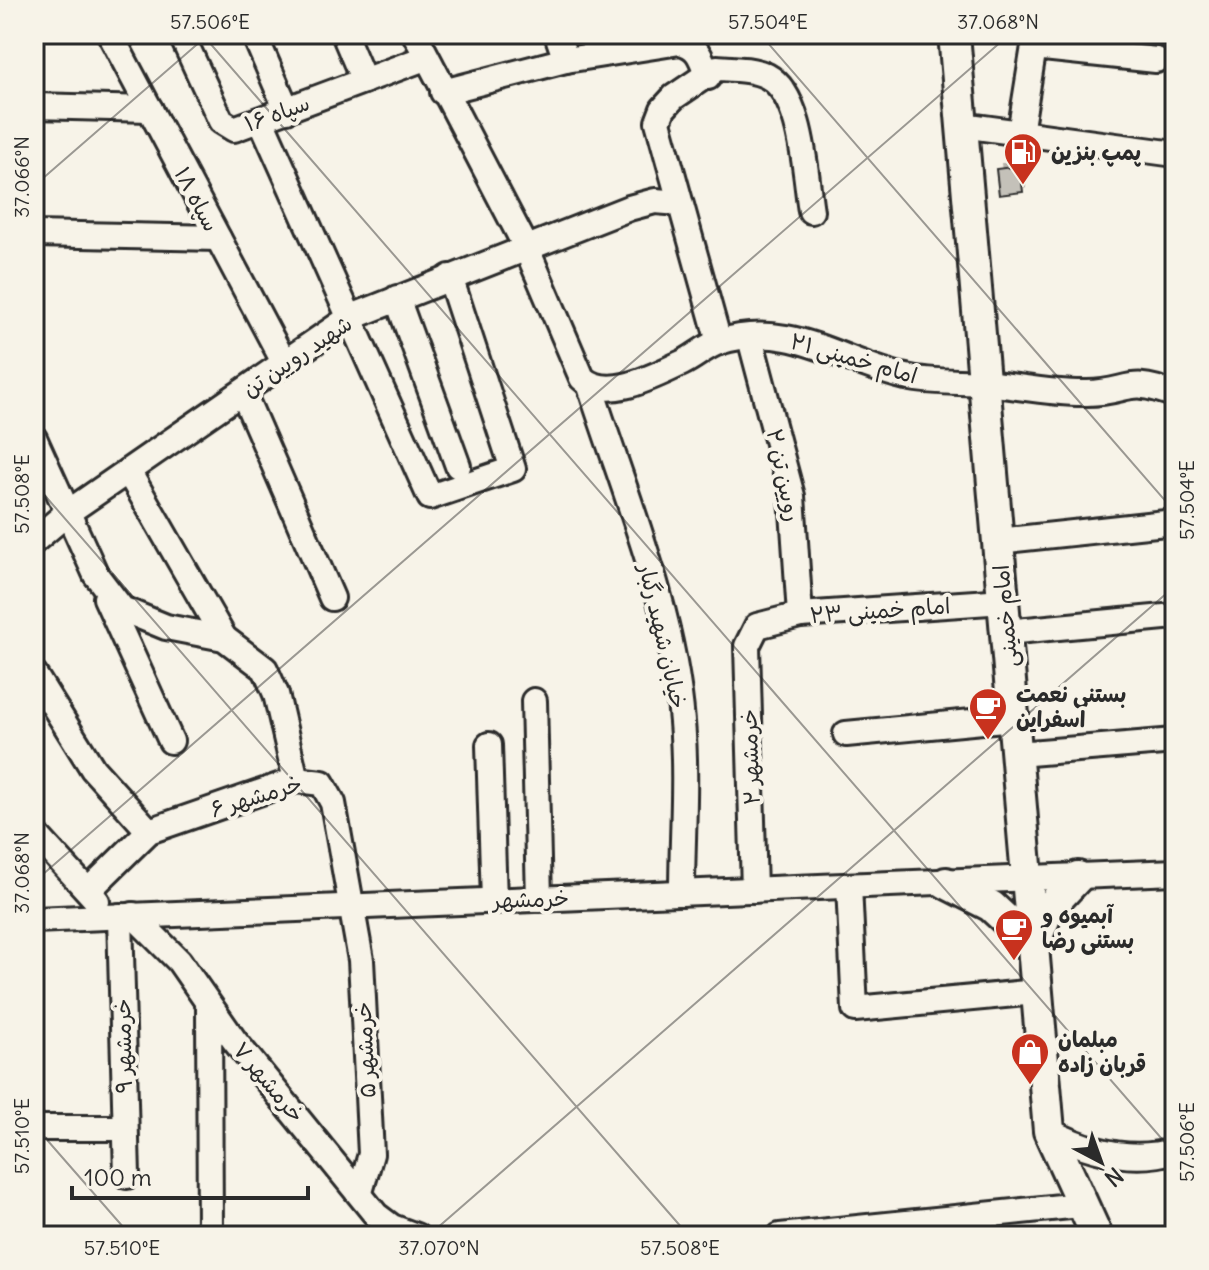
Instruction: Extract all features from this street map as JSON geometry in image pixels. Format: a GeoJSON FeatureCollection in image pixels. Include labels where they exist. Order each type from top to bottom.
{"type":"FeatureCollection","features":[{"type":"Feature","properties":{"kind":"main road","name":"امام خمینی"},"geometry":{"type":"LineString","coordinates":[[954,34],[1049,1131],[1080,1205],[1097,1236]]}},
{"type":"Feature","properties":{"kind":"main road"},"geometry":{"type":"LineString","coordinates":[[946,883],[991,906],[1033,945],[1049,908],[1078,877]]}},
{"type":"Feature","properties":{"kind":"street","name":"سپاه ۱۸"},"geometry":{"type":"LineString","coordinates":[[110,34],[285,364]]}},
{"type":"Feature","properties":{"kind":"street","name":"سپاه ۱۶"},"geometry":{"type":"LineString","coordinates":[[181,34],[226,126],[234,129],[425,58]]}},
{"type":"Feature","properties":{"kind":"street"},"geometry":{"type":"LineString","coordinates":[[254,34],[287,110]]}},
{"type":"Feature","properties":{"kind":"street"},"geometry":{"type":"LineString","coordinates":[[344,34],[364,81]]}},
{"type":"Feature","properties":{"kind":"street","name":"خیابان شهید رگبار"},"geometry":{"type":"LineString","coordinates":[[415,34],[526,247],[582,378],[590,386],[654,583],[673,660],[683,723],[682,893]]}},
{"type":"Feature","properties":{"kind":"street"},"geometry":{"type":"LineString","coordinates":[[557,34],[566,60]]}},
{"type":"Feature","properties":{"kind":"street"},"geometry":{"type":"LineString","coordinates":[[1020,133],[1035,40],[1156,60]]}},
{"type":"Feature","properties":{"kind":"street"},"geometry":{"type":"LineString","coordinates":[[443,92],[566,60],[680,42],[692,45],[701,56],[708,77]]}},
{"type":"Feature","properties":{"kind":"street"},"geometry":{"type":"LineString","coordinates":[[719,342],[658,122],[663,109],[674,97],[708,77],[717,68],[752,71],[779,85],[795,111],[811,211]]}},
{"type":"Feature","properties":{"kind":"street"},"geometry":{"type":"LineString","coordinates":[[34,106],[150,109]]}},
{"type":"Feature","properties":{"kind":"street"},"geometry":{"type":"LineString","coordinates":[[261,120],[430,497],[513,469],[450,277]]}},
{"type":"Feature","properties":{"kind":"street"},"geometry":{"type":"LineString","coordinates":[[962,125],[1175,154]]}},
{"type":"Feature","properties":{"kind":"street","name":"شهید رویین تن"},"geometry":{"type":"LineString","coordinates":[[34,541],[67,513],[349,318],[629,208],[655,201],[680,203]]}},
{"type":"Feature","properties":{"kind":"street"},"geometry":{"type":"LineString","coordinates":[[34,234],[218,238]]}},
{"type":"Feature","properties":{"kind":"street"},"geometry":{"type":"LineString","coordinates":[[397,298],[458,466]]}},
{"type":"Feature","properties":{"kind":"street","name":"امام خمینی ۲۱"},"geometry":{"type":"LineString","coordinates":[[590,386],[602,390],[617,388],[684,363],[719,342],[781,337],[820,345],[908,378],[1087,393],[1130,383],[1151,385],[1175,395]]}},
{"type":"Feature","properties":{"kind":"street","name":"رویین تن ۲"},"geometry":{"type":"LineString","coordinates":[[750,338],[792,496],[800,615]]}},
{"type":"Feature","properties":{"kind":"street"},"geometry":{"type":"LineString","coordinates":[[243,393],[332,598]]}},
{"type":"Feature","properties":{"kind":"street"},"geometry":{"type":"LineString","coordinates":[[34,438],[171,741]]}},
{"type":"Feature","properties":{"kind":"street"},"geometry":{"type":"LineString","coordinates":[[128,471],[224,638],[265,669],[276,694],[296,780]]}},
{"type":"Feature","properties":{"kind":"street"},"geometry":{"type":"LineString","coordinates":[[998,541],[1175,522]]}},
{"type":"Feature","properties":{"kind":"street"},"geometry":{"type":"LineString","coordinates":[[96,575],[122,609],[166,627],[224,638]]}},
{"type":"Feature","properties":{"kind":"street","name":"امام خمینی ۲۳"},"geometry":{"type":"LineString","coordinates":[[757,626],[800,615],[1004,601]]}},
{"type":"Feature","properties":{"kind":"street"},"geometry":{"type":"LineString","coordinates":[[1006,632],[1175,616]]}},
{"type":"Feature","properties":{"kind":"street","name":"خرمشهر ۲"},"geometry":{"type":"LineString","coordinates":[[754,890],[747,646],[757,626]]}},
{"type":"Feature","properties":{"kind":"street"},"geometry":{"type":"LineString","coordinates":[[34,674],[93,769],[149,831]]}},
{"type":"Feature","properties":{"kind":"street"},"geometry":{"type":"LineString","coordinates":[[534,701],[539,899]]}},
{"type":"Feature","properties":{"kind":"street"},"geometry":{"type":"LineString","coordinates":[[846,734],[1014,718]]}},
{"type":"Feature","properties":{"kind":"street"},"geometry":{"type":"LineString","coordinates":[[1017,754],[1175,741]]}},
{"type":"Feature","properties":{"kind":"street"},"geometry":{"type":"LineString","coordinates":[[489,745],[494,901]]}},
{"type":"Feature","properties":{"kind":"street","name":"خرمشهر ۶"},"geometry":{"type":"LineString","coordinates":[[89,890],[149,831],[296,780],[311,779],[322,783],[328,791],[353,906]]}},
{"type":"Feature","properties":{"kind":"street","name":"خرمشهر ۷"},"geometry":{"type":"LineString","coordinates":[[34,832],[89,890],[179,961],[209,1008],[376,1215],[392,1227],[416,1236]]}},
{"type":"Feature","properties":{"kind":"street","name":"خرمشهر"},"geometry":{"type":"LineString","coordinates":[[34,920],[1175,872]]}},
{"type":"Feature","properties":{"kind":"street"},"geometry":{"type":"LineString","coordinates":[[849,886],[855,1009],[1037,992]]}},
{"type":"Feature","properties":{"kind":"street","name":"خرمشهر ۵"},"geometry":{"type":"LineString","coordinates":[[353,906],[361,960],[371,1154],[360,1192]]}},
{"type":"Feature","properties":{"kind":"street","name":"خرمشهر ۹"},"geometry":{"type":"LineString","coordinates":[[120,916],[127,1176]]}},
{"type":"Feature","properties":{"kind":"street"},"geometry":{"type":"LineString","coordinates":[[209,1008],[210,1236]]}},
{"type":"Feature","properties":{"kind":"street"},"geometry":{"type":"LineString","coordinates":[[34,1128],[125,1128]]}},
{"type":"Feature","properties":{"kind":"street"},"geometry":{"type":"LineString","coordinates":[[1049,1131],[1079,1147],[1111,1154],[1155,1156],[1175,1150]]}},
{"type":"Feature","properties":{"kind":"street"},"geometry":{"type":"LineString","coordinates":[[782,1236],[994,1225],[1080,1205]]}},
{"type":"Feature","properties":{"kind":"building"},"geometry":{"type":"Polygon","coordinates":[[[1020,166],[1023,192],[999,195],[996,169],[1020,166]]]}},
{"type":"Feature","properties":{"kind":"place","name":"پمپ بنزین"},"geometry":{"type":"Point","coordinates":[1023,186]}},
{"type":"Feature","properties":{"kind":"place","name":"بستنی نعمت اسفراین"},"geometry":{"type":"Point","coordinates":[988,741]}},
{"type":"Feature","properties":{"kind":"place","name":"آبمیوه و بستنی رضا"},"geometry":{"type":"Point","coordinates":[1014,962]}},
{"type":"Feature","properties":{"kind":"place","name":"مبلمان قربان زاده"},"geometry":{"type":"Point","coordinates":[1030,1086]}}]}
